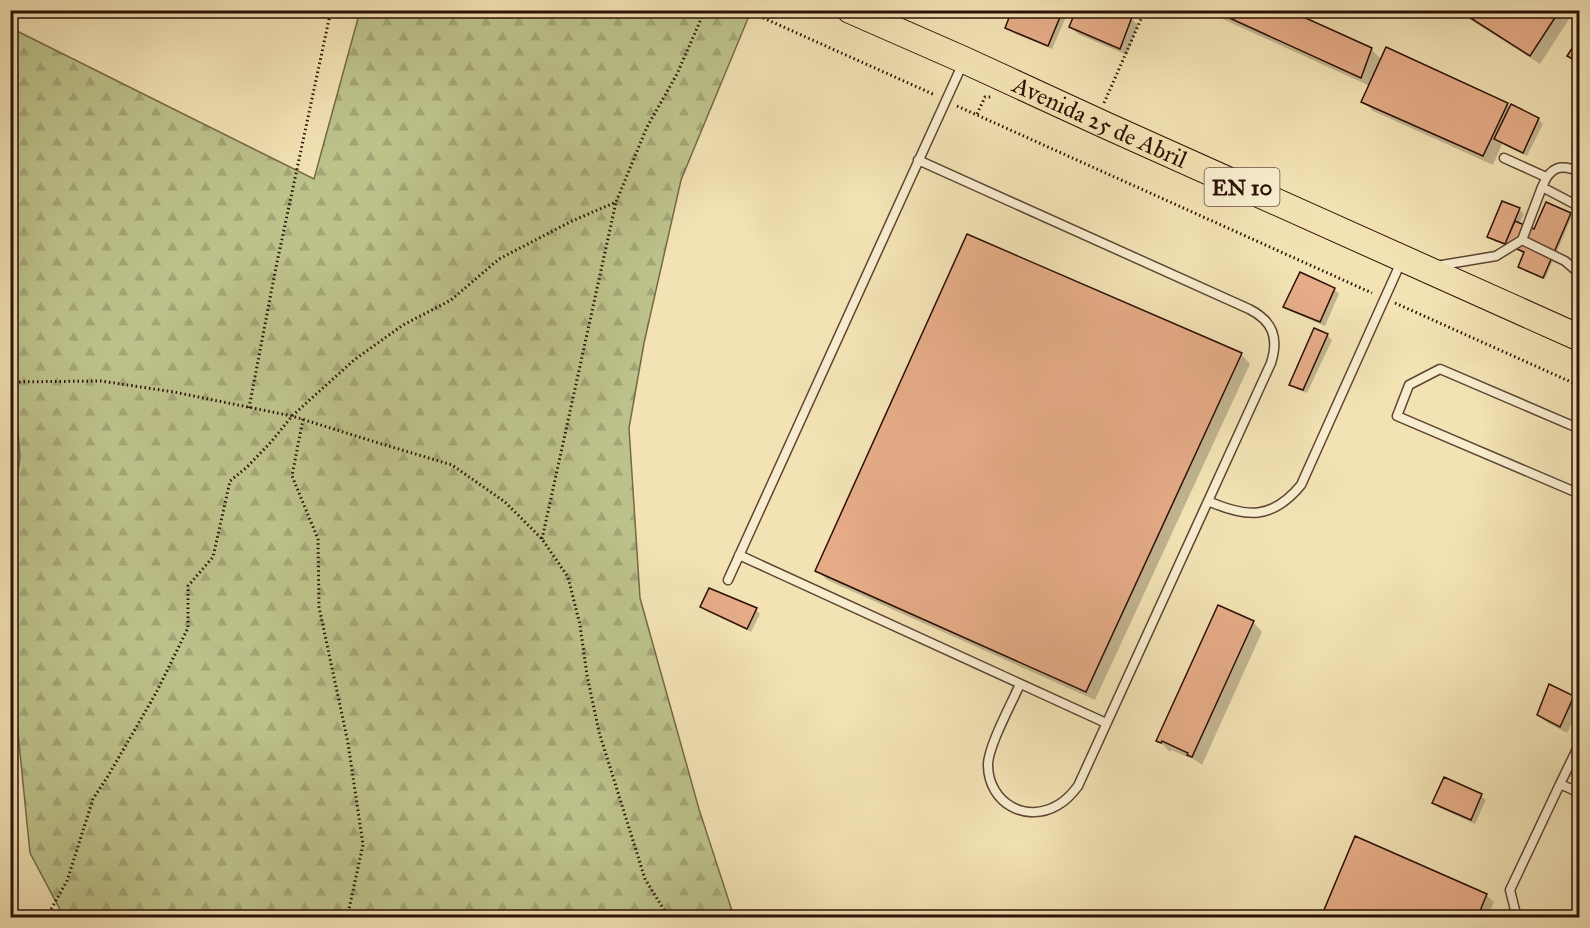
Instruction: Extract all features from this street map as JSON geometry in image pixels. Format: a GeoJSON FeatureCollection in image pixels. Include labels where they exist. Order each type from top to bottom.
{"type":"FeatureCollection","features":[{"type":"Feature","properties":{"kind":"main road","name":"Avenida 25 de Abril"},"geometry":{"type":"LineString","coordinates":[[850,10],[1580,338]]}},
{"type":"Feature","properties":{"kind":"lane"},"geometry":{"type":"LineString","coordinates":[[728,580],[964,60]]}},
{"type":"Feature","properties":{"kind":"lane"},"geometry":{"type":"LineString","coordinates":[[1503,158],[1546,177]]}},
{"type":"Feature","properties":{"kind":"lane"},"geometry":{"type":"LineString","coordinates":[[918,160],[1249,309],[1264,319],[1275,341],[1273,357],[1078,786],[1070,797],[1057,806],[1030,813],[1015,809],[1003,802],[989,778],[990,750],[1020,684]]}},
{"type":"Feature","properties":{"kind":"lane"},"geometry":{"type":"LineString","coordinates":[[1208,501],[1240,513],[1260,513],[1277,507],[1294,494],[1306,477],[1384,299],[1412,263],[1496,256],[1522,240],[1546,177],[1552,170],[1567,167],[1580,172]]}},
{"type":"Feature","properties":{"kind":"lane"},"geometry":{"type":"LineString","coordinates":[[1542,187],[1580,207]]}},
{"type":"Feature","properties":{"kind":"lane"},"geometry":{"type":"LineString","coordinates":[[1522,240],[1565,261],[1580,274]]}},
{"type":"Feature","properties":{"kind":"lane"},"geometry":{"type":"LineString","coordinates":[[1580,429],[1440,369],[1409,385],[1397,416],[1580,494]]}},
{"type":"Feature","properties":{"kind":"lane"},"geometry":{"type":"LineString","coordinates":[[739,555],[1106,723]]}},
{"type":"Feature","properties":{"kind":"lane"},"geometry":{"type":"LineString","coordinates":[[1517,918],[1510,890],[1580,742]]}},
{"type":"Feature","properties":{"kind":"lane"},"geometry":{"type":"LineString","coordinates":[[1560,784],[1580,793]]}},
{"type":"Feature","properties":{"kind":"path"},"geometry":{"type":"LineString","coordinates":[[249,408],[276,267],[331,10]]}},
{"type":"Feature","properties":{"kind":"path"},"geometry":{"type":"LineString","coordinates":[[542,539],[616,202],[647,127],[677,74],[705,10]]}},
{"type":"Feature","properties":{"kind":"path"},"geometry":{"type":"LineString","coordinates":[[1096,121],[1145,10]]}},
{"type":"Feature","properties":{"kind":"path"},"geometry":{"type":"LineString","coordinates":[[759,16],[1580,386]]}},
{"type":"Feature","properties":{"kind":"path"},"geometry":{"type":"LineString","coordinates":[[36,918],[50,911],[67,881],[93,799],[156,693],[188,628],[188,586],[213,557],[230,481],[271,442],[292,416],[354,360],[402,325],[451,300],[499,259],[572,220],[616,202]]}},
{"type":"Feature","properties":{"kind":"path"},"geometry":{"type":"LineString","coordinates":[[10,382],[100,381],[174,392],[292,416],[452,465],[505,502],[542,539],[568,577],[599,732],[645,879],[669,918]]}},
{"type":"Feature","properties":{"kind":"path"},"geometry":{"type":"LineString","coordinates":[[303,419],[292,476],[318,539],[319,607],[348,743],[363,845],[347,918]]}},
{"type":"Feature","properties":{"kind":"green space"},"geometry":{"type":"Polygon","coordinates":[[[735,10],[749,16],[681,180],[644,343],[629,428],[640,598],[699,809],[734,917],[64,917],[30,853],[11,663],[10,526],[20,457],[13,349],[10,335],[11,28],[314,179],[360,11],[735,10]]]}},
{"type":"Feature","properties":{"kind":"building"},"geometry":{"type":"Polygon","coordinates":[[[1012,10],[1063,10],[1048,46],[1005,28],[1012,10]]]}},
{"type":"Feature","properties":{"kind":"building"},"geometry":{"type":"Polygon","coordinates":[[[1076,10],[1117,10],[1132,17],[1120,49],[1069,27],[1076,10]]]}},
{"type":"Feature","properties":{"kind":"building"},"geometry":{"type":"Polygon","coordinates":[[[1212,10],[1288,10],[1372,48],[1361,78],[1212,10]]]}},
{"type":"Feature","properties":{"kind":"building"},"geometry":{"type":"Polygon","coordinates":[[[1458,10],[1560,10],[1530,56],[1458,10]]]}},
{"type":"Feature","properties":{"kind":"building"},"geometry":{"type":"Polygon","coordinates":[[[1580,36],[1580,63],[1567,56],[1580,36]]]}},
{"type":"Feature","properties":{"kind":"building"},"geometry":{"type":"Polygon","coordinates":[[[1386,47],[1508,103],[1483,156],[1361,102],[1386,47]]]}},
{"type":"Feature","properties":{"kind":"building"},"geometry":{"type":"Polygon","coordinates":[[[1511,104],[1539,118],[1523,153],[1494,139],[1511,104]]]}},
{"type":"Feature","properties":{"kind":"building"},"geometry":{"type":"Polygon","coordinates":[[[1502,201],[1520,208],[1505,244],[1487,237],[1502,201]]]}},
{"type":"Feature","properties":{"kind":"building"},"geometry":{"type":"Polygon","coordinates":[[[1546,202],[1571,213],[1543,278],[1518,267],[1524,252],[1505,244],[1515,221],[1534,229],[1546,202]]]}},
{"type":"Feature","properties":{"kind":"building"},"geometry":{"type":"Polygon","coordinates":[[[967,234],[1242,353],[1086,692],[815,571],[967,234]]]}},
{"type":"Feature","properties":{"kind":"building"},"geometry":{"type":"Polygon","coordinates":[[[1300,272],[1335,288],[1320,322],[1283,307],[1300,272]]]}},
{"type":"Feature","properties":{"kind":"building"},"geometry":{"type":"Polygon","coordinates":[[[1314,328],[1328,334],[1303,390],[1289,385],[1314,328]]]}},
{"type":"Feature","properties":{"kind":"building"},"geometry":{"type":"Polygon","coordinates":[[[709,588],[757,608],[747,629],[700,607],[709,588]]]}},
{"type":"Feature","properties":{"kind":"building"},"geometry":{"type":"Polygon","coordinates":[[[1218,605],[1254,621],[1192,757],[1162,741],[1161,743],[1156,741],[1218,605]]]}},
{"type":"Feature","properties":{"kind":"building"},"geometry":{"type":"Polygon","coordinates":[[[1549,684],[1574,696],[1560,727],[1537,715],[1549,684]]]}},
{"type":"Feature","properties":{"kind":"building"},"geometry":{"type":"Polygon","coordinates":[[[1444,777],[1482,794],[1471,820],[1432,803],[1444,777]]]}},
{"type":"Feature","properties":{"kind":"building"},"geometry":{"type":"Polygon","coordinates":[[[1355,836],[1487,894],[1477,918],[1340,918],[1324,910],[1355,836]]]}}]}
